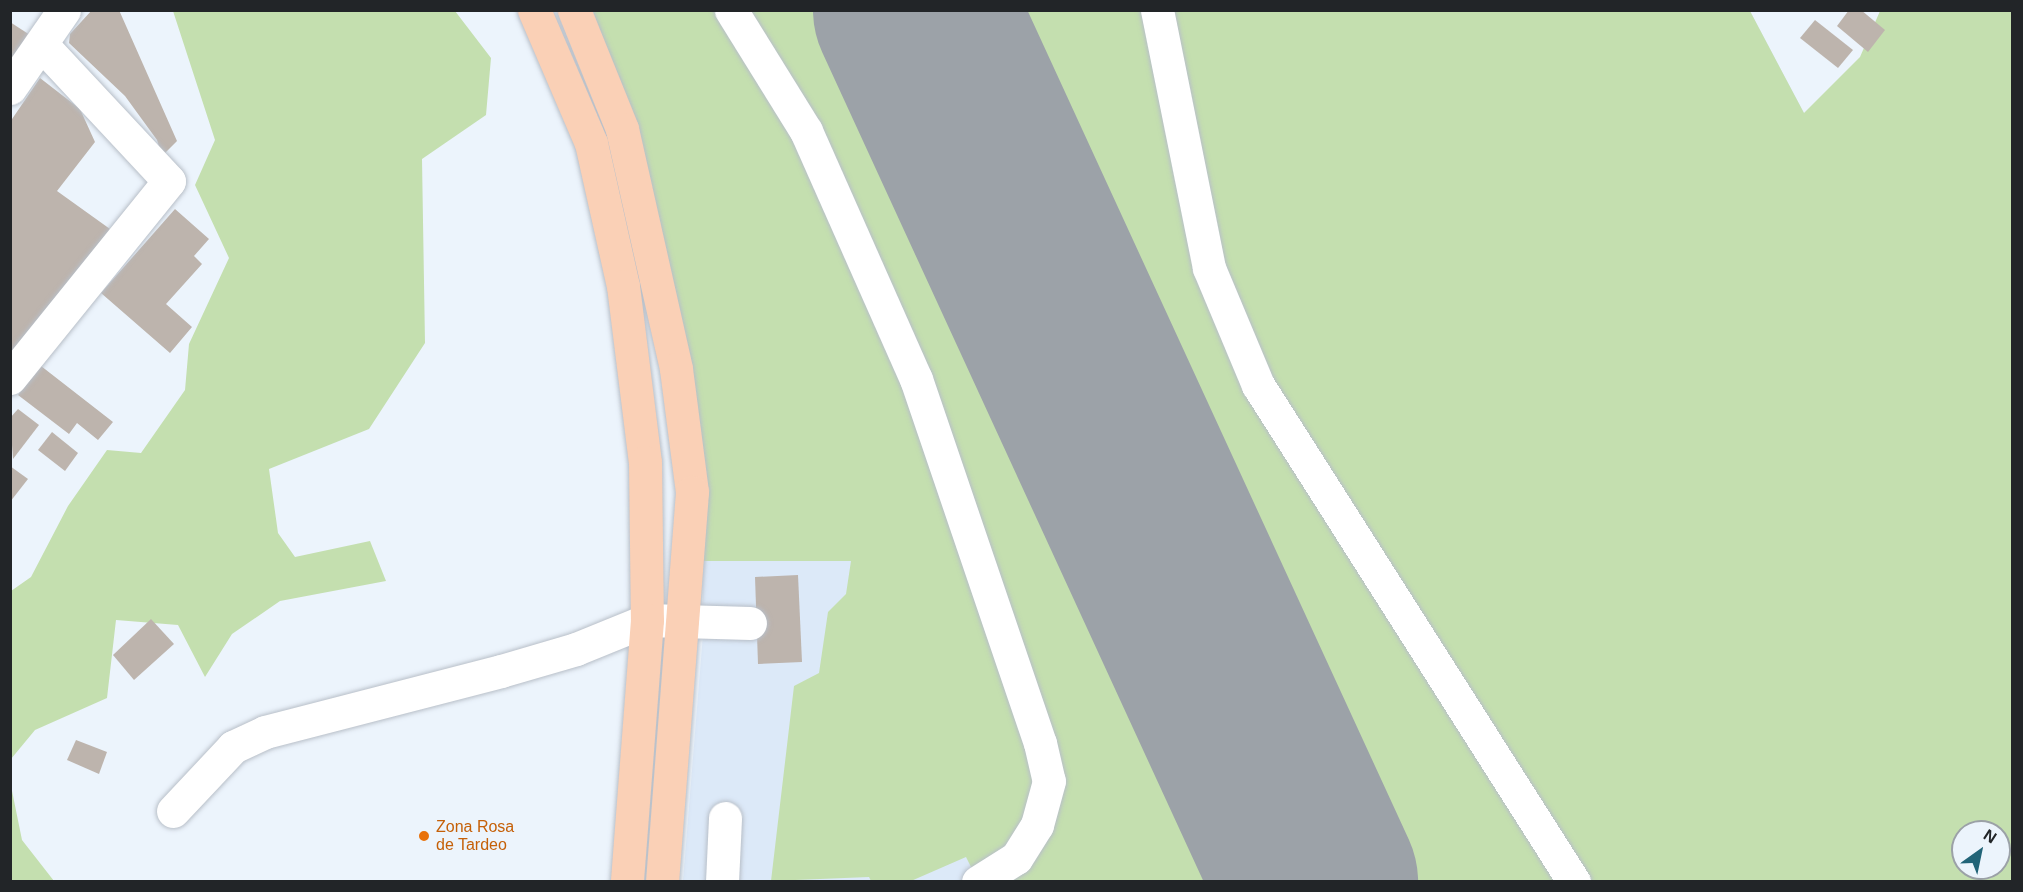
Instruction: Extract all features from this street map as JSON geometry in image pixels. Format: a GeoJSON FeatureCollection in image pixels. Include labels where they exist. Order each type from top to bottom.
{"type":"FeatureCollection","features":[{"type":"Feature","properties":{"kind":"main road"},"geometry":{"type":"LineString","coordinates":[[534,10],[591,143],[623,286],[645,462],[646,620],[627,882]]}},
{"type":"Feature","properties":{"kind":"main road"},"geometry":{"type":"LineString","coordinates":[[574,10],[622,129],[676,369],[692,492],[686,622],[662,882]]}},
{"type":"Feature","properties":{"kind":"street"},"geometry":{"type":"LineString","coordinates":[[10,88],[44,47],[64,10]]}},
{"type":"Feature","properties":{"kind":"street"},"geometry":{"type":"LineString","coordinates":[[731,10],[806,131],[916,379],[1040,743],[1048,781],[1037,825],[1016,858],[978,882]]}},
{"type":"Feature","properties":{"kind":"street"},"geometry":{"type":"LineString","coordinates":[[1157,10],[1209,268],[1258,385],[1574,882]]}},
{"type":"Feature","properties":{"kind":"street"},"geometry":{"type":"LineString","coordinates":[[10,378],[170,181],[44,47]]}},
{"type":"Feature","properties":{"kind":"street"},"geometry":{"type":"LineString","coordinates":[[173,811],[233,747],[265,732],[512,668],[646,620],[750,623]]}},
{"type":"Feature","properties":{"kind":"street"},"geometry":{"type":"LineString","coordinates":[[722,882],[725,818]]}},
{"type":"Feature","properties":{"kind":"shaded area"},"geometry":{"type":"Polygon","coordinates":[[[593,11],[1750,11],[1804,113],[1996,820],[1951,820],[1951,880],[2011,880],[2011,877],[2012,881],[683,881],[704,622],[697,455],[627,107],[593,11]]]}},
{"type":"Feature","properties":{"kind":"green space"},"geometry":{"type":"Polygon","coordinates":[[[173,11],[455,11],[491,58],[486,115],[422,159],[425,343],[369,429],[269,469],[278,533],[295,557],[370,541],[386,581],[280,601],[232,634],[205,677],[178,625],[116,620],[107,698],[35,730],[11,759],[11,591],[31,577],[68,506],[107,450],[141,453],[185,390],[189,344],[229,258],[195,185],[215,140],[173,11]]]}},
{"type":"Feature","properties":{"kind":"green space"},"geometry":{"type":"Polygon","coordinates":[[[593,11],[838,11],[1235,881],[978,881],[966,857],[911,881],[871,881],[869,877],[771,881],[794,686],[819,673],[828,612],[846,594],[851,561],[703,561],[697,455],[627,107],[593,11]]]}},
{"type":"Feature","properties":{"kind":"green space"},"geometry":{"type":"Polygon","coordinates":[[[1004,11],[1750,11],[1804,113],[1860,57],[1880,11],[2012,11],[2012,881],[1407,881],[1004,11]]]}},
{"type":"Feature","properties":{"kind":"green space"},"geometry":{"type":"Polygon","coordinates":[[[10,781],[22,840],[54,881],[11,881],[10,781]]]}},
{"type":"Feature","properties":{"kind":"building"},"geometry":{"type":"Polygon","coordinates":[[[92,10],[119,10],[177,141],[162,156],[157,140],[125,96],[69,43],[70,34],[92,10]]]}},
{"type":"Feature","properties":{"kind":"building"},"geometry":{"type":"Polygon","coordinates":[[[1849,10],[1861,10],[1885,30],[1868,52],[1837,26],[1849,10]]]}},
{"type":"Feature","properties":{"kind":"building"},"geometry":{"type":"Polygon","coordinates":[[[1815,20],[1853,50],[1838,68],[1800,38],[1815,20]]]}},
{"type":"Feature","properties":{"kind":"building"},"geometry":{"type":"Polygon","coordinates":[[[10,22],[30,35],[10,64],[10,22]]]}},
{"type":"Feature","properties":{"kind":"building"},"geometry":{"type":"Polygon","coordinates":[[[40,78],[80,109],[95,142],[57,191],[110,229],[10,357],[10,122],[40,78]]]}},
{"type":"Feature","properties":{"kind":"building"},"geometry":{"type":"Polygon","coordinates":[[[175,209],[209,239],[194,256],[202,264],[166,304],[192,327],[170,353],[101,293],[175,209]]]}},
{"type":"Feature","properties":{"kind":"building"},"geometry":{"type":"Polygon","coordinates":[[[41,366],[113,422],[98,440],[77,423],[69,434],[18,395],[41,366]]]}},
{"type":"Feature","properties":{"kind":"building"},"geometry":{"type":"Polygon","coordinates":[[[18,409],[39,425],[13,459],[10,418],[18,409]]]}},
{"type":"Feature","properties":{"kind":"building"},"geometry":{"type":"Polygon","coordinates":[[[52,432],[78,453],[65,471],[38,450],[52,432]]]}},
{"type":"Feature","properties":{"kind":"building"},"geometry":{"type":"Polygon","coordinates":[[[10,466],[28,479],[10,502],[10,466]]]}},
{"type":"Feature","properties":{"kind":"building"},"geometry":{"type":"Polygon","coordinates":[[[798,575],[802,662],[758,664],[755,577],[798,575]]]}},
{"type":"Feature","properties":{"kind":"building"},"geometry":{"type":"Polygon","coordinates":[[[151,619],[174,644],[134,680],[113,655],[151,619]]]}},
{"type":"Feature","properties":{"kind":"building"},"geometry":{"type":"Polygon","coordinates":[[[76,740],[107,752],[99,774],[67,760],[76,740]]]}},
{"type":"Feature","properties":{"kind":"runway"},"geometry":{"type":"LineString","coordinates":[[915,10],[1316,882]]}},
{"type":"Feature","properties":{"kind":"place","name":"Zona Rosa de Tardeo"},"geometry":{"type":"Point","coordinates":[424,836]}}]}
